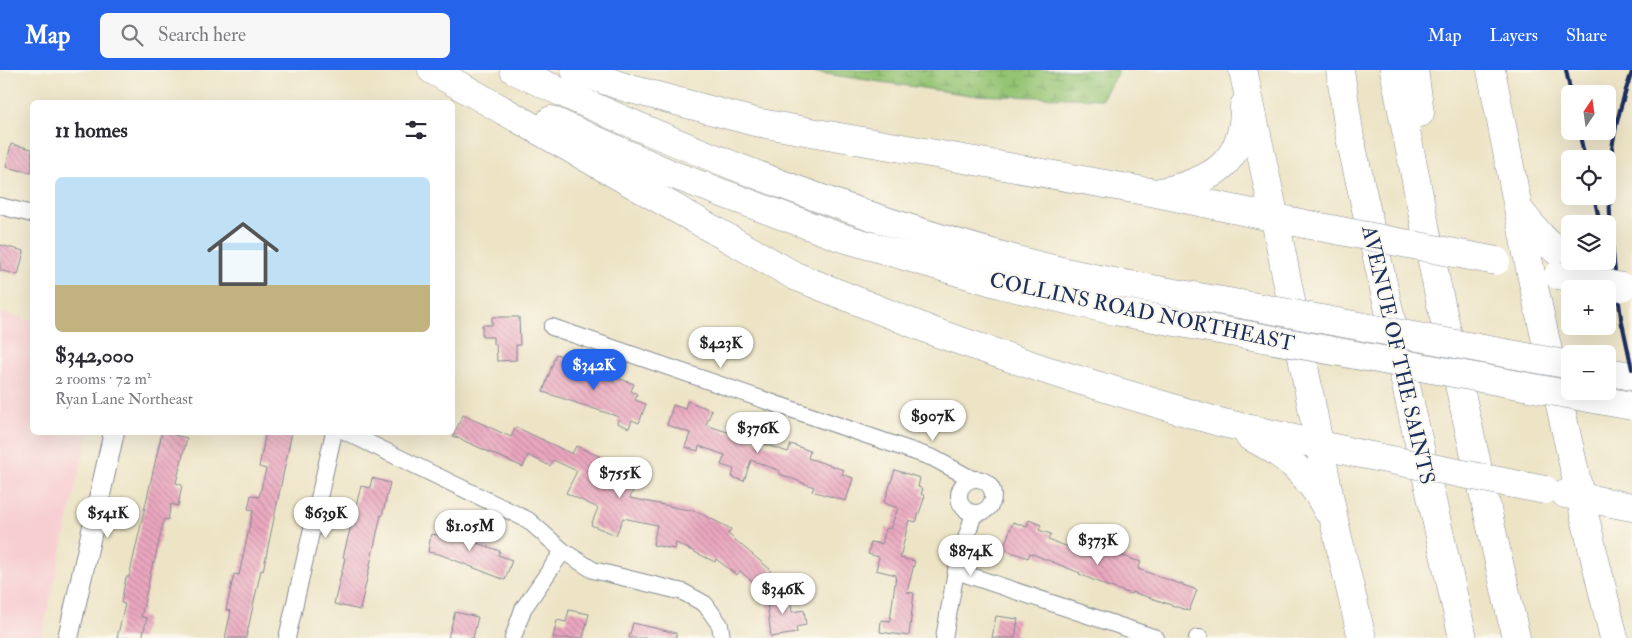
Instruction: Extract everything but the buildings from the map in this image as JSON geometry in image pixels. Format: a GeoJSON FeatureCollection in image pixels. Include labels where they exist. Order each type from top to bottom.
{"type":"FeatureCollection","features":[{"type":"Feature","properties":{"kind":"highway"},"geometry":{"type":"LineString","coordinates":[[432,70],[794,276],[946,336],[1049,371],[1218,422],[1356,453],[1623,505]]}},
{"type":"Feature","properties":{"kind":"highway","name":"COLLINS ROAD NORTHEAST"},"geometry":{"type":"LineString","coordinates":[[446,70],[671,174],[837,236],[1003,285],[1115,311],[1632,406]]}},
{"type":"Feature","properties":{"kind":"highway","name":"COLLINS ROAD NORTHEAST"},"geometry":{"type":"LineString","coordinates":[[514,70],[594,108],[777,184],[855,211],[1011,259],[1121,284],[1561,363]]}},
{"type":"Feature","properties":{"kind":"highway"},"geometry":{"type":"LineString","coordinates":[[575,70],[635,90],[755,122],[1156,193],[1275,219],[1530,269],[1561,261]]}},
{"type":"Feature","properties":{"kind":"highway"},"geometry":{"type":"LineString","coordinates":[[1156,193],[1194,184],[1217,170],[1235,150],[1241,137],[1244,122],[1242,70]]}},
{"type":"Feature","properties":{"kind":"highway"},"geometry":{"type":"LineString","coordinates":[[1242,70],[1275,219],[1335,525],[1362,638]]}},
{"type":"Feature","properties":{"kind":"highway"},"geometry":{"type":"LineString","coordinates":[[1334,70],[1350,138]]}},
{"type":"Feature","properties":{"kind":"highway","name":"AVENUE OF THE SAINTS"},"geometry":{"type":"LineString","coordinates":[[1340,70],[1350,138],[1463,638]]}},
{"type":"Feature","properties":{"kind":"highway"},"geometry":{"type":"LineString","coordinates":[[1394,70],[1438,291],[1516,638]]}},
{"type":"Feature","properties":{"kind":"highway"},"geometry":{"type":"LineString","coordinates":[[1414,70],[1434,201],[1438,291]]}},
{"type":"Feature","properties":{"kind":"highway"},"geometry":{"type":"LineString","coordinates":[[1491,70],[1530,269],[1580,497],[1614,638]]}},
{"type":"Feature","properties":{"kind":"highway"},"geometry":{"type":"LineString","coordinates":[[1518,208],[1561,260]]}},
{"type":"Feature","properties":{"kind":"highway"},"geometry":{"type":"LineString","coordinates":[[1584,270],[1627,288]]}},
{"type":"Feature","properties":{"kind":"highway"},"geometry":{"type":"LineString","coordinates":[[1616,373],[1632,376]]}},
{"type":"Feature","properties":{"kind":"highway"},"geometry":{"type":"LineString","coordinates":[[1218,422],[1268,446],[1296,466],[1317,491],[1335,525]]}},
{"type":"Feature","properties":{"kind":"street"},"geometry":{"type":"LineString","coordinates":[[0,206],[30,214]]}},
{"type":"Feature","properties":{"kind":"street"},"geometry":{"type":"LineString","coordinates":[[552,327],[933,458],[972,479],[983,481],[991,488],[993,498],[988,508],[984,511],[974,513],[963,507],[959,497],[962,486],[972,479]]}},
{"type":"Feature","properties":{"kind":"street"},"geometry":{"type":"LineString","coordinates":[[68,638],[113,435]]}},
{"type":"Feature","properties":{"kind":"street"},"geometry":{"type":"LineString","coordinates":[[287,638],[333,435]]}},
{"type":"Feature","properties":{"kind":"street"},"geometry":{"type":"LineString","coordinates":[[352,435],[528,520],[563,551],[593,570],[683,592],[705,604],[720,625],[722,638]]}},
{"type":"Feature","properties":{"kind":"street"},"geometry":{"type":"LineString","coordinates":[[944,638],[956,571],[974,513]]}},
{"type":"Feature","properties":{"kind":"street"},"geometry":{"type":"LineString","coordinates":[[513,638],[523,609],[563,551]]}},
{"type":"Feature","properties":{"kind":"street"},"geometry":{"type":"LineString","coordinates":[[956,571],[1156,638]]}},
{"type":"Feature","properties":{"kind":"shaded area"},"geometry":{"type":"Polygon","coordinates":[[[0,313],[30,320],[30,435],[88,435],[41,638],[0,638],[0,313]]]}},
{"type":"Feature","properties":{"kind":"green space"},"geometry":{"type":"Polygon","coordinates":[[[798,70],[1119,70],[1102,99],[970,95],[798,70]]]}},
{"type":"Feature","properties":{"kind":"railway"},"geometry":{"type":"LineString","coordinates":[[1566,70],[1569,85]]}},
{"type":"Feature","properties":{"kind":"railway"},"geometry":{"type":"LineString","coordinates":[[1622,325],[1611,234],[1609,188],[1613,142],[1621,106],[1632,72]]}},
{"type":"Feature","properties":{"kind":"railway"},"geometry":{"type":"LineString","coordinates":[[1581,140],[1583,150]]}},
{"type":"Feature","properties":{"kind":"railway"},"geometry":{"type":"LineString","coordinates":[[1596,205],[1598,215]]}},
{"type":"Feature","properties":{"kind":"railway"},"geometry":{"type":"LineString","coordinates":[[1621,318],[1632,369]]}}]}
